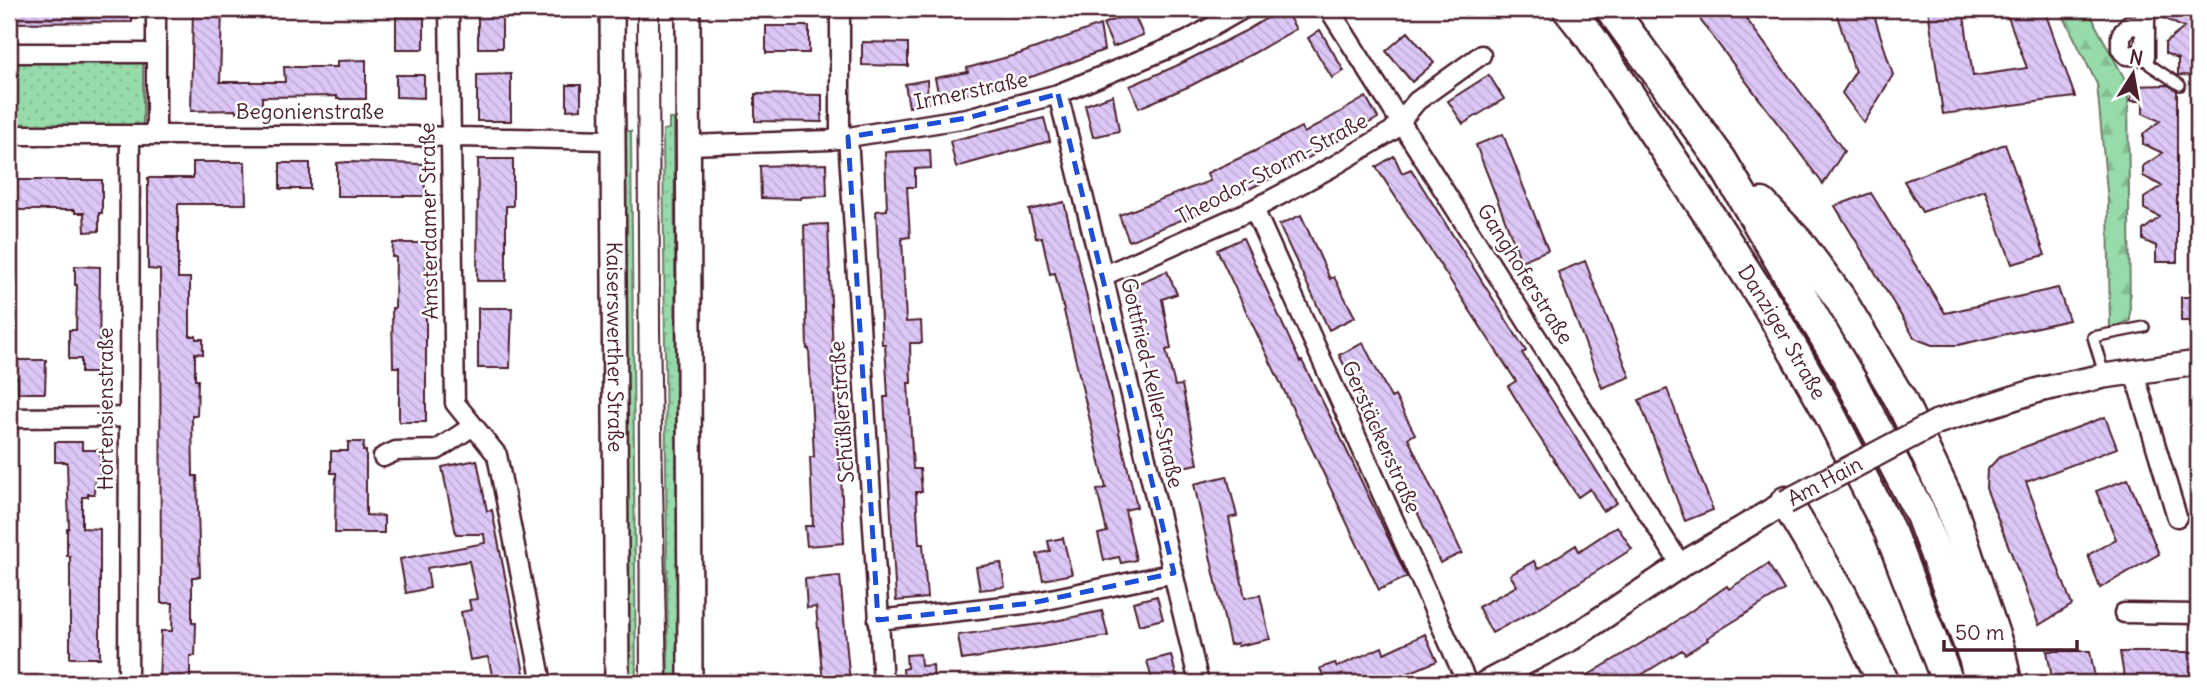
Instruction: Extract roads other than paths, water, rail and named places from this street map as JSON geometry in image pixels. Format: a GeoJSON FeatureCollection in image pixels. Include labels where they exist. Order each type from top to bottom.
{"type":"FeatureCollection","features":[{"type":"Feature","properties":{"kind":"highway","name":"Danziger Straße"},"geometry":{"type":"LineString","coordinates":[[1568,9],[1591,38],[1713,220],[1769,308],[1827,409],[1890,532],[1948,683]]}},
{"type":"Feature","properties":{"kind":"highway","name":"Danziger Straße"},"geometry":{"type":"LineString","coordinates":[[1611,9],[1721,160],[1850,379],[1921,515],[1975,660],[1980,683]]}},
{"type":"Feature","properties":{"kind":"highway"},"geometry":{"type":"LineString","coordinates":[[1721,160],[1798,242],[1839,297],[1900,399],[1950,504],[2000,653],[2006,683]]}},
{"type":"Feature","properties":{"kind":"highway"},"geometry":{"type":"LineString","coordinates":[[1786,502],[1842,596],[1884,683]]}},
{"type":"Feature","properties":{"kind":"street"},"geometry":{"type":"LineString","coordinates":[[156,9],[156,135]]}},
{"type":"Feature","properties":{"kind":"street","name":"Amsterdamer Straße"},"geometry":{"type":"LineString","coordinates":[[449,9],[454,403],[497,455],[542,683]]}},
{"type":"Feature","properties":{"kind":"street","name":"Kaiserswerther Straße"},"geometry":{"type":"LineString","coordinates":[[611,9],[617,683]]}},
{"type":"Feature","properties":{"kind":"street"},"geometry":{"type":"LineString","coordinates":[[688,9],[690,683]]}},
{"type":"Feature","properties":{"kind":"street","name":"Schüßlerstraße"},"geometry":{"type":"LineString","coordinates":[[840,9],[844,138],[883,683]]}},
{"type":"Feature","properties":{"kind":"street","name":"Irmerstraße"},"geometry":{"type":"LineString","coordinates":[[690,145],[844,138],[967,118],[1058,94],[1187,41],[1242,9]]}},
{"type":"Feature","properties":{"kind":"street","name":"Ganghoferstraße"},"geometry":{"type":"LineString","coordinates":[[1329,9],[1681,565]]}},
{"type":"Feature","properties":{"kind":"street"},"geometry":{"type":"LineString","coordinates":[[2145,17],[2129,25],[2121,35],[2121,49],[2126,55],[2146,56]]}},
{"type":"Feature","properties":{"kind":"street"},"geometry":{"type":"LineString","coordinates":[[9,52],[156,52]]}},
{"type":"Feature","properties":{"kind":"street","name":"Theodor-Storm-Straße"},"geometry":{"type":"LineString","coordinates":[[1103,276],[1254,209],[1392,131],[1417,101],[1481,55]]}},
{"type":"Feature","properties":{"kind":"street","name":"Gottfried-Keller-Straße"},"geometry":{"type":"LineString","coordinates":[[1058,94],[1199,683]]}},
{"type":"Feature","properties":{"kind":"street","name":"Begonienstraße"},"geometry":{"type":"LineString","coordinates":[[9,135],[450,136],[465,139],[611,140]]}},
{"type":"Feature","properties":{"kind":"street","name":"Hortensienstraße"},"geometry":{"type":"LineString","coordinates":[[128,683],[130,135]]}},
{"type":"Feature","properties":{"kind":"street","name":"Gerstäckerstraße"},"geometry":{"type":"LineString","coordinates":[[1254,209],[1467,683]]}},
{"type":"Feature","properties":{"kind":"street","name":"Am Hain"},"geometry":{"type":"LineString","coordinates":[[1486,683],[1572,638],[1681,565],[1786,502],[1937,422],[2039,390],[2104,376],[2198,363]]}},
{"type":"Feature","properties":{"kind":"street"},"geometry":{"type":"LineString","coordinates":[[2134,372],[2177,517]]}},
{"type":"Feature","properties":{"kind":"street"},"geometry":{"type":"LineString","coordinates":[[9,418],[128,417]]}},
{"type":"Feature","properties":{"kind":"street"},"geometry":{"type":"LineString","coordinates":[[383,457],[396,451],[437,450],[473,426]]}},
{"type":"Feature","properties":{"kind":"street"},"geometry":{"type":"LineString","coordinates":[[878,620],[1032,603],[1174,573]]}},
{"type":"Feature","properties":{"kind":"street"},"geometry":{"type":"LineString","coordinates":[[2124,613],[2198,614]]}},
{"type":"Feature","properties":{"kind":"lane"},"geometry":{"type":"LineString","coordinates":[[2146,56],[2150,65],[2180,85]]}},
{"type":"Feature","properties":{"kind":"lane"},"geometry":{"type":"LineString","coordinates":[[2104,376],[2093,337],[2144,327]]}},
{"type":"Feature","properties":{"kind":"tram line"},"geometry":{"type":"LineString","coordinates":[[637,9],[640,683]]}},
{"type":"Feature","properties":{"kind":"tram line"},"geometry":{"type":"LineString","coordinates":[[659,9],[660,331],[667,683]]}}]}
